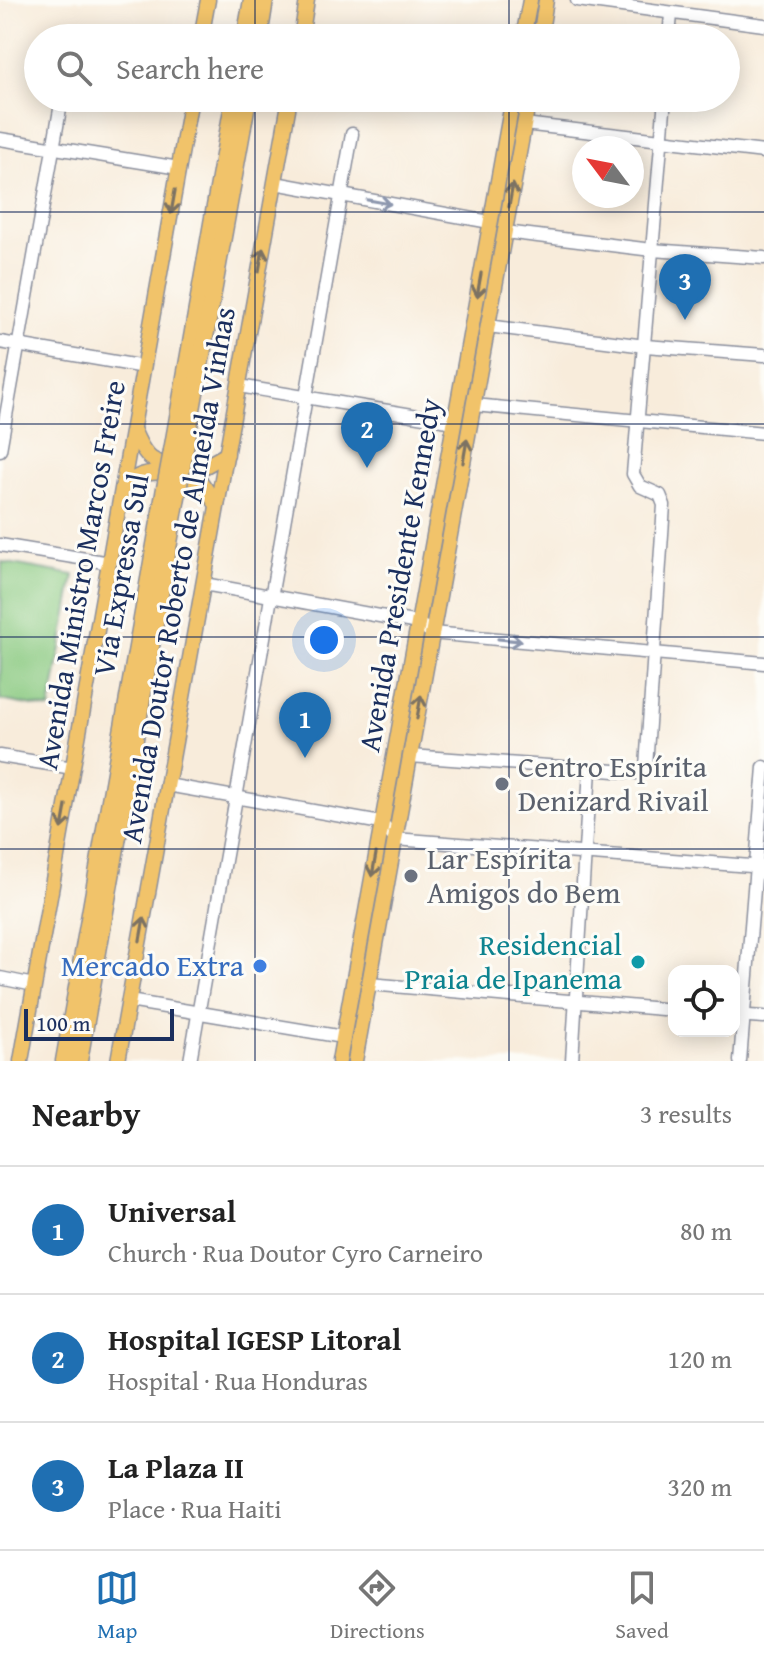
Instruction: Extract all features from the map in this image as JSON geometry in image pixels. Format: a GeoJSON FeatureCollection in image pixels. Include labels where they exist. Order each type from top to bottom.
{"type":"FeatureCollection","features":[{"type":"Feature","properties":{"kind":"highway"},"geometry":{"type":"LineString","coordinates":[[248,24],[252,0]]}},
{"type":"Feature","properties":{"kind":"highway"},"geometry":{"type":"LineString","coordinates":[[261,24],[265,0]]}},
{"type":"Feature","properties":{"kind":"highway","name":"Via Expressa Sul"},"geometry":{"type":"LineString","coordinates":[[178,452],[232,112]]}},
{"type":"Feature","properties":{"kind":"highway","name":"Via Expressa Sul"},"geometry":{"type":"LineString","coordinates":[[64,1061],[86,981],[171,489],[245,112]]}},
{"type":"Feature","properties":{"kind":"highway","name":"Via Expressa Sul"},"geometry":{"type":"LineString","coordinates":[[79,1061],[86,981]]}},
{"type":"Feature","properties":{"kind":"main road"},"geometry":{"type":"LineString","coordinates":[[204,24],[208,0]]}},
{"type":"Feature","properties":{"kind":"main road"},"geometry":{"type":"LineString","coordinates":[[303,24],[307,0]]}},
{"type":"Feature","properties":{"kind":"main road"},"geometry":{"type":"LineString","coordinates":[[526,24],[530,0]]}},
{"type":"Feature","properties":{"kind":"main road"},"geometry":{"type":"LineString","coordinates":[[542,24],[546,0]]}},
{"type":"Feature","properties":{"kind":"main road","name":"Avenida Ministro Marcos Freire"},"geometry":{"type":"LineString","coordinates":[[21,1061],[189,112]]}},
{"type":"Feature","properties":{"kind":"main road","name":"Avenida Doutor Roberto de Almeida Vinhas"},"geometry":{"type":"LineString","coordinates":[[118,1061],[288,112]]}},
{"type":"Feature","properties":{"kind":"main road","name":"Avenida Presidente Kennedy"},"geometry":{"type":"LineString","coordinates":[[339,1061],[510,112]]}},
{"type":"Feature","properties":{"kind":"main road","name":"Avenida Presidente Kennedy"},"geometry":{"type":"LineString","coordinates":[[355,1061],[526,112]]}},
{"type":"Feature","properties":{"kind":"main road"},"geometry":{"type":"LineString","coordinates":[[133,429],[144,456],[152,460],[200,469],[210,467],[227,454]]}},
{"type":"Feature","properties":{"kind":"main road"},"geometry":{"type":"LineString","coordinates":[[123,488],[141,472],[181,477],[201,482],[217,505]]}},
{"type":"Feature","properties":{"kind":"street"},"geometry":{"type":"LineString","coordinates":[[577,0],[764,25]]}},
{"type":"Feature","properties":{"kind":"street"},"geometry":{"type":"LineString","coordinates":[[670,24],[671,14]]}},
{"type":"Feature","properties":{"kind":"street"},"geometry":{"type":"LineString","coordinates":[[0,450],[60,112]]}},
{"type":"Feature","properties":{"kind":"street"},"geometry":{"type":"LineString","coordinates":[[410,756],[639,773],[646,767],[664,501],[634,479],[664,112]]}},
{"type":"Feature","properties":{"kind":"street"},"geometry":{"type":"LineString","coordinates":[[524,124],[764,152]]}},
{"type":"Feature","properties":{"kind":"street"},"geometry":{"type":"LineString","coordinates":[[190,1061],[352,134]]}},
{"type":"Feature","properties":{"kind":"street"},"geometry":{"type":"LineString","coordinates":[[0,139],[179,168]]}},
{"type":"Feature","properties":{"kind":"street"},"geometry":{"type":"LineString","coordinates":[[275,183],[490,222]]}},
{"type":"Feature","properties":{"kind":"street"},"geometry":{"type":"LineString","coordinates":[[505,232],[652,250],[764,258]]}},
{"type":"Feature","properties":{"kind":"street"},"geometry":{"type":"LineString","coordinates":[[488,326],[645,346],[764,355]]}},
{"type":"Feature","properties":{"kind":"street"},"geometry":{"type":"LineString","coordinates":[[0,342],[144,367]]}},
{"type":"Feature","properties":{"kind":"street"},"geometry":{"type":"LineString","coordinates":[[239,386],[454,422]]}},
{"type":"Feature","properties":{"kind":"street"},"geometry":{"type":"LineString","coordinates":[[474,405],[764,433]]}},
{"type":"Feature","properties":{"kind":"street"},"geometry":{"type":"LineString","coordinates":[[0,545],[110,563]]}},
{"type":"Feature","properties":{"kind":"street"},"geometry":{"type":"LineString","coordinates":[[204,584],[418,623],[432,633],[764,663]]}},
{"type":"Feature","properties":{"kind":"street"},"geometry":{"type":"LineString","coordinates":[[0,756],[73,768]]}},
{"type":"Feature","properties":{"kind":"street"},"geometry":{"type":"LineString","coordinates":[[740,1008],[759,866],[764,767]]}},
{"type":"Feature","properties":{"kind":"street"},"geometry":{"type":"LineString","coordinates":[[572,1061],[590,769]]}},
{"type":"Feature","properties":{"kind":"street"},"geometry":{"type":"LineString","coordinates":[[167,785],[381,823],[395,839],[587,856],[759,866]]}},
{"type":"Feature","properties":{"kind":"street"},"geometry":{"type":"LineString","coordinates":[[0,978],[34,985]]}},
{"type":"Feature","properties":{"kind":"street"},"geometry":{"type":"LineString","coordinates":[[369,984],[668,1009]]}},
{"type":"Feature","properties":{"kind":"street"},"geometry":{"type":"LineString","coordinates":[[129,1001],[343,1037]]}},
{"type":"Feature","properties":{"kind":"street"},"geometry":{"type":"LineString","coordinates":[[740,1016],[764,1017]]}},
{"type":"Feature","properties":{"kind":"street"},"geometry":{"type":"LineString","coordinates":[[739,1037],[740,1061]]}},
{"type":"Feature","properties":{"kind":"green space"},"geometry":{"type":"Polygon","coordinates":[[[2,562],[74,575],[50,709],[0,700],[2,562]]]}},
{"type":"Feature","properties":{"kind":"place","name":"La Plaza II"},"geometry":{"type":"Point","coordinates":[685,320]}},
{"type":"Feature","properties":{"kind":"place","name":"Hospital IGESP Litoral"},"geometry":{"type":"Point","coordinates":[367,468]}},
{"type":"Feature","properties":{"kind":"place","name":"Universal"},"geometry":{"type":"Point","coordinates":[305,758]}},
{"type":"Feature","properties":{"kind":"place","name":"Centro Espírita Denizard Rivail"},"geometry":{"type":"Point","coordinates":[502,784]}},
{"type":"Feature","properties":{"kind":"place","name":"Lar Espírita Amigos do Bem"},"geometry":{"type":"Point","coordinates":[411,876]}},
{"type":"Feature","properties":{"kind":"place","name":"Residencial Praia de Ipanema"},"geometry":{"type":"Point","coordinates":[638,962]}},
{"type":"Feature","properties":{"kind":"place","name":"Mercado Extra"},"geometry":{"type":"Point","coordinates":[260,966]}}]}
